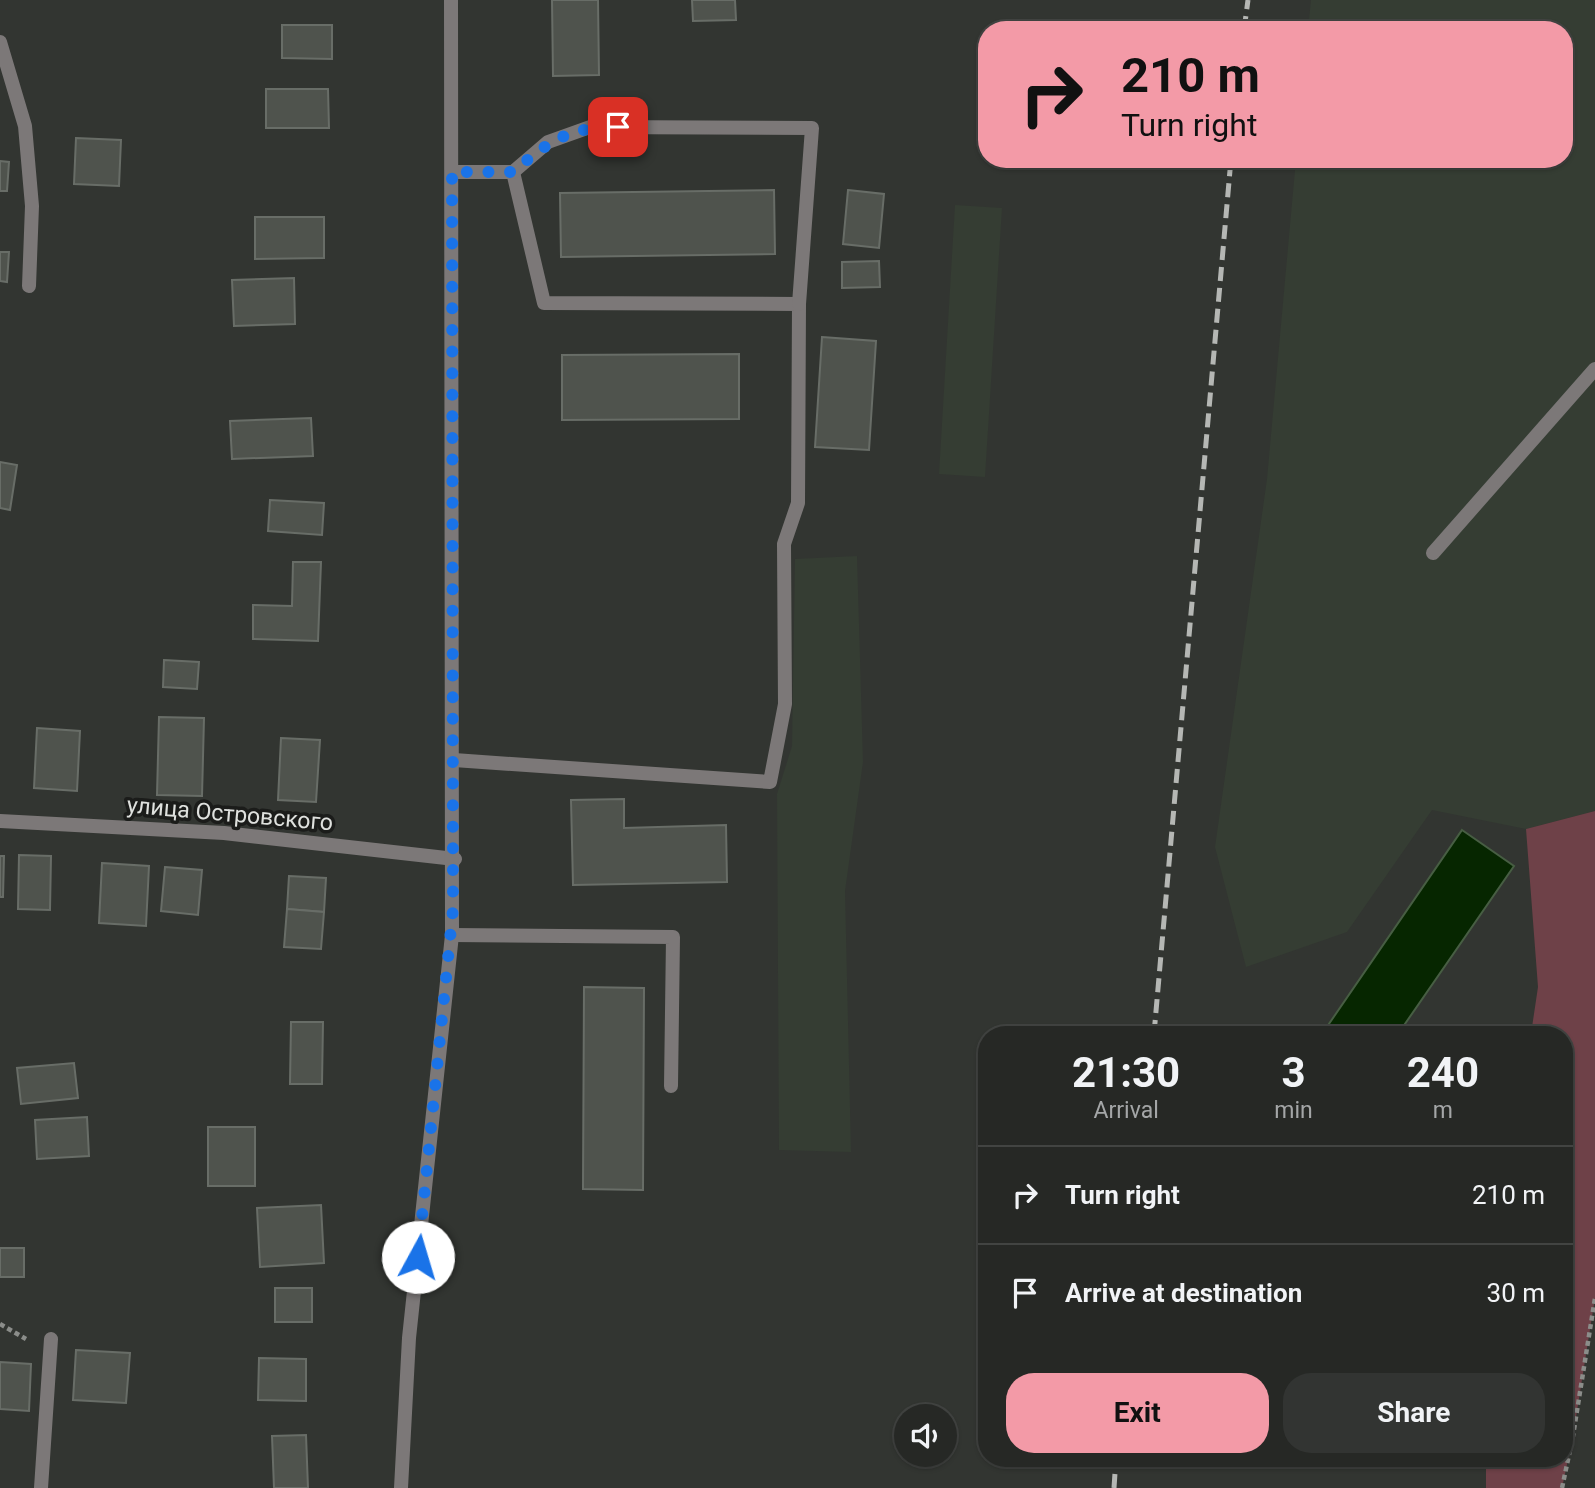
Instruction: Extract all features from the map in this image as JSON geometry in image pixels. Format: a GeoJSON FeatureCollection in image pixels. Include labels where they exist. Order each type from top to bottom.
{"type":"FeatureCollection","features":[{"type":"Feature","properties":{"kind":"street"},"geometry":{"type":"LineString","coordinates":[[401,1488],[409,1338],[452,934],[455,859],[451,0]]}},
{"type":"Feature","properties":{"kind":"street"},"geometry":{"type":"LineString","coordinates":[[0,42],[25,126],[32,206],[29,286]]}},
{"type":"Feature","properties":{"kind":"street"},"geometry":{"type":"LineString","coordinates":[[452,172],[513,172],[548,142],[590,127],[812,128],[799,304],[799,503],[784,544],[785,704],[771,782],[454,760]]}},
{"type":"Feature","properties":{"kind":"street"},"geometry":{"type":"LineString","coordinates":[[513,172],[544,303],[799,304]]}},
{"type":"Feature","properties":{"kind":"street"},"geometry":{"type":"LineString","coordinates":[[1433,553],[1595,369]]}},
{"type":"Feature","properties":{"kind":"street","name":"улица Островского"},"geometry":{"type":"LineString","coordinates":[[0,821],[224,832],[455,859]]}},
{"type":"Feature","properties":{"kind":"street"},"geometry":{"type":"LineString","coordinates":[[452,934],[673,937],[671,1086]]}},
{"type":"Feature","properties":{"kind":"street"},"geometry":{"type":"LineString","coordinates":[[41,1488],[51,1339]]}},
{"type":"Feature","properties":{"kind":"path"},"geometry":{"type":"LineString","coordinates":[[1573,1436],[1595,1298]]}},
{"type":"Feature","properties":{"kind":"path"},"geometry":{"type":"LineString","coordinates":[[1562,1488],[1566,1467]]}},
{"type":"Feature","properties":{"kind":"shaded area"},"geometry":{"type":"Polygon","coordinates":[[[1311,0],[1595,0],[1595,811],[1526,829],[1432,810],[1347,932],[1246,967],[1215,847],[1267,479],[1295,168],[1573,168],[1573,21],[1309,21],[1311,0]]]}},
{"type":"Feature","properties":{"kind":"shaded area"},"geometry":{"type":"Polygon","coordinates":[[[955,205],[1002,208],[985,477],[939,474],[955,205]]]}},
{"type":"Feature","properties":{"kind":"shaded area"},"geometry":{"type":"Polygon","coordinates":[[[857,556],[863,762],[845,891],[851,1152],[779,1150],[777,794],[792,746],[795,559],[857,556]]]}},
{"type":"Feature","properties":{"kind":"shaded area"},"geometry":{"type":"Polygon","coordinates":[[[1595,811],[1595,1298],[1573,1436],[1573,1026],[1532,1026],[1538,987],[1526,829],[1595,811]]]}},
{"type":"Feature","properties":{"kind":"shaded area"},"geometry":{"type":"Polygon","coordinates":[[[1462,830],[1514,866],[1404,1026],[1327,1026],[1462,830]]]}},
{"type":"Feature","properties":{"kind":"shaded area"},"geometry":{"type":"Polygon","coordinates":[[[1486,1467],[1566,1467],[1562,1488],[1486,1488],[1486,1467]]]}},
{"type":"Feature","properties":{"kind":"building"},"geometry":{"type":"Polygon","coordinates":[[[552,0],[598,0],[599,75],[553,76],[552,0]]]}},
{"type":"Feature","properties":{"kind":"building"},"geometry":{"type":"Polygon","coordinates":[[[692,0],[735,0],[736,20],[693,21],[692,0]]]}},
{"type":"Feature","properties":{"kind":"building"},"geometry":{"type":"Polygon","coordinates":[[[282,25],[332,25],[332,59],[282,58],[282,25]]]}},
{"type":"Feature","properties":{"kind":"building"},"geometry":{"type":"Polygon","coordinates":[[[266,89],[328,89],[329,128],[266,128],[266,89]]]}},
{"type":"Feature","properties":{"kind":"building"},"geometry":{"type":"Polygon","coordinates":[[[76,138],[121,140],[119,186],[74,184],[76,138]]]}},
{"type":"Feature","properties":{"kind":"building"},"geometry":{"type":"Polygon","coordinates":[[[0,161],[9,162],[7,191],[0,191],[0,161]]]}},
{"type":"Feature","properties":{"kind":"building"},"geometry":{"type":"Polygon","coordinates":[[[774,190],[775,254],[561,257],[560,193],[774,190]]]}},
{"type":"Feature","properties":{"kind":"building"},"geometry":{"type":"Polygon","coordinates":[[[848,190],[884,194],[879,248],[843,244],[848,190]]]}},
{"type":"Feature","properties":{"kind":"building"},"geometry":{"type":"Polygon","coordinates":[[[255,217],[324,217],[324,258],[255,259],[255,217]]]}},
{"type":"Feature","properties":{"kind":"building"},"geometry":{"type":"Polygon","coordinates":[[[0,252],[9,252],[7,282],[0,281],[0,252]]]}},
{"type":"Feature","properties":{"kind":"building"},"geometry":{"type":"Polygon","coordinates":[[[879,261],[880,287],[842,288],[842,262],[879,261]]]}},
{"type":"Feature","properties":{"kind":"building"},"geometry":{"type":"Polygon","coordinates":[[[294,278],[295,324],[234,326],[232,280],[294,278]]]}},
{"type":"Feature","properties":{"kind":"building"},"geometry":{"type":"Polygon","coordinates":[[[822,337],[876,341],[869,450],[815,447],[822,337]]]}},
{"type":"Feature","properties":{"kind":"building"},"geometry":{"type":"Polygon","coordinates":[[[739,354],[739,419],[562,420],[562,355],[739,354]]]}},
{"type":"Feature","properties":{"kind":"building"},"geometry":{"type":"Polygon","coordinates":[[[311,418],[313,456],[232,459],[230,421],[311,418]]]}},
{"type":"Feature","properties":{"kind":"building"},"geometry":{"type":"Polygon","coordinates":[[[0,462],[17,465],[10,510],[0,508],[0,462]]]}},
{"type":"Feature","properties":{"kind":"building"},"geometry":{"type":"Polygon","coordinates":[[[270,500],[324,503],[322,535],[268,531],[270,500]]]}},
{"type":"Feature","properties":{"kind":"building"},"geometry":{"type":"Polygon","coordinates":[[[293,562],[321,562],[318,641],[253,639],[253,605],[292,606],[293,562]]]}},
{"type":"Feature","properties":{"kind":"building"},"geometry":{"type":"Polygon","coordinates":[[[164,660],[199,662],[197,689],[163,687],[164,660]]]}},
{"type":"Feature","properties":{"kind":"building"},"geometry":{"type":"Polygon","coordinates":[[[159,717],[204,718],[202,796],[157,795],[159,717]]]}},
{"type":"Feature","properties":{"kind":"building"},"geometry":{"type":"Polygon","coordinates":[[[37,728],[80,731],[77,791],[34,788],[37,728]]]}},
{"type":"Feature","properties":{"kind":"building"},"geometry":{"type":"Polygon","coordinates":[[[281,738],[320,740],[316,802],[278,800],[281,738]]]}},
{"type":"Feature","properties":{"kind":"building"},"geometry":{"type":"Polygon","coordinates":[[[624,799],[624,828],[726,825],[727,882],[573,885],[571,800],[624,799]]]}},
{"type":"Feature","properties":{"kind":"building"},"geometry":{"type":"Polygon","coordinates":[[[19,855],[51,856],[50,910],[18,909],[19,855]]]}},
{"type":"Feature","properties":{"kind":"building"},"geometry":{"type":"Polygon","coordinates":[[[0,856],[4,856],[3,897],[0,897],[0,856]]]}},
{"type":"Feature","properties":{"kind":"building"},"geometry":{"type":"Polygon","coordinates":[[[102,863],[149,866],[146,926],[99,923],[102,863]]]}},
{"type":"Feature","properties":{"kind":"building"},"geometry":{"type":"Polygon","coordinates":[[[165,867],[202,870],[198,915],[161,911],[165,867]]]}},
{"type":"Feature","properties":{"kind":"building"},"geometry":{"type":"Polygon","coordinates":[[[289,876],[326,878],[324,912],[287,909],[289,876]]]}},
{"type":"Feature","properties":{"kind":"building"},"geometry":{"type":"Polygon","coordinates":[[[287,909],[324,912],[321,949],[284,947],[287,909]]]}},
{"type":"Feature","properties":{"kind":"building"},"geometry":{"type":"Polygon","coordinates":[[[584,987],[644,988],[643,1190],[583,1189],[584,987]]]}},
{"type":"Feature","properties":{"kind":"building"},"geometry":{"type":"Polygon","coordinates":[[[291,1022],[323,1022],[322,1084],[290,1084],[291,1022]]]}},
{"type":"Feature","properties":{"kind":"building"},"geometry":{"type":"Polygon","coordinates":[[[74,1063],[78,1098],[21,1104],[17,1068],[74,1063]]]}},
{"type":"Feature","properties":{"kind":"building"},"geometry":{"type":"Polygon","coordinates":[[[87,1117],[89,1156],[37,1159],[35,1120],[87,1117]]]}},
{"type":"Feature","properties":{"kind":"building"},"geometry":{"type":"Polygon","coordinates":[[[208,1127],[255,1127],[255,1186],[208,1186],[208,1127]]]}},
{"type":"Feature","properties":{"kind":"building"},"geometry":{"type":"Polygon","coordinates":[[[321,1205],[324,1263],[260,1267],[257,1208],[321,1205]]]}},
{"type":"Feature","properties":{"kind":"building"},"geometry":{"type":"Polygon","coordinates":[[[0,1248],[24,1248],[24,1277],[0,1277],[0,1248]]]}},
{"type":"Feature","properties":{"kind":"building"},"geometry":{"type":"Polygon","coordinates":[[[275,1288],[312,1288],[312,1322],[275,1322],[275,1288]]]}},
{"type":"Feature","properties":{"kind":"building"},"geometry":{"type":"Polygon","coordinates":[[[76,1350],[130,1353],[126,1403],[73,1400],[76,1350]]]}},
{"type":"Feature","properties":{"kind":"building"},"geometry":{"type":"Polygon","coordinates":[[[259,1358],[306,1359],[306,1401],[258,1400],[259,1358]]]}},
{"type":"Feature","properties":{"kind":"building"},"geometry":{"type":"Polygon","coordinates":[[[0,1362],[31,1364],[29,1411],[0,1409],[0,1362]]]}},
{"type":"Feature","properties":{"kind":"building"},"geometry":{"type":"Polygon","coordinates":[[[306,1435],[308,1488],[274,1488],[272,1436],[306,1435]]]}},
{"type":"Feature","properties":{"kind":"railway"},"geometry":{"type":"LineString","coordinates":[[1245,21],[1248,0]]}},
{"type":"Feature","properties":{"kind":"railway"},"geometry":{"type":"LineString","coordinates":[[1155,1026],[1230,168]]}},
{"type":"Feature","properties":{"kind":"railway"},"geometry":{"type":"LineString","coordinates":[[1114,1488],[1115,1467]]}},
{"type":"Feature","properties":{"kind":"route"},"geometry":{"type":"LineString","coordinates":[[418,1257],[452,934],[455,859],[452,172],[513,172],[548,142],[590,127],[618,127]]}}]}
